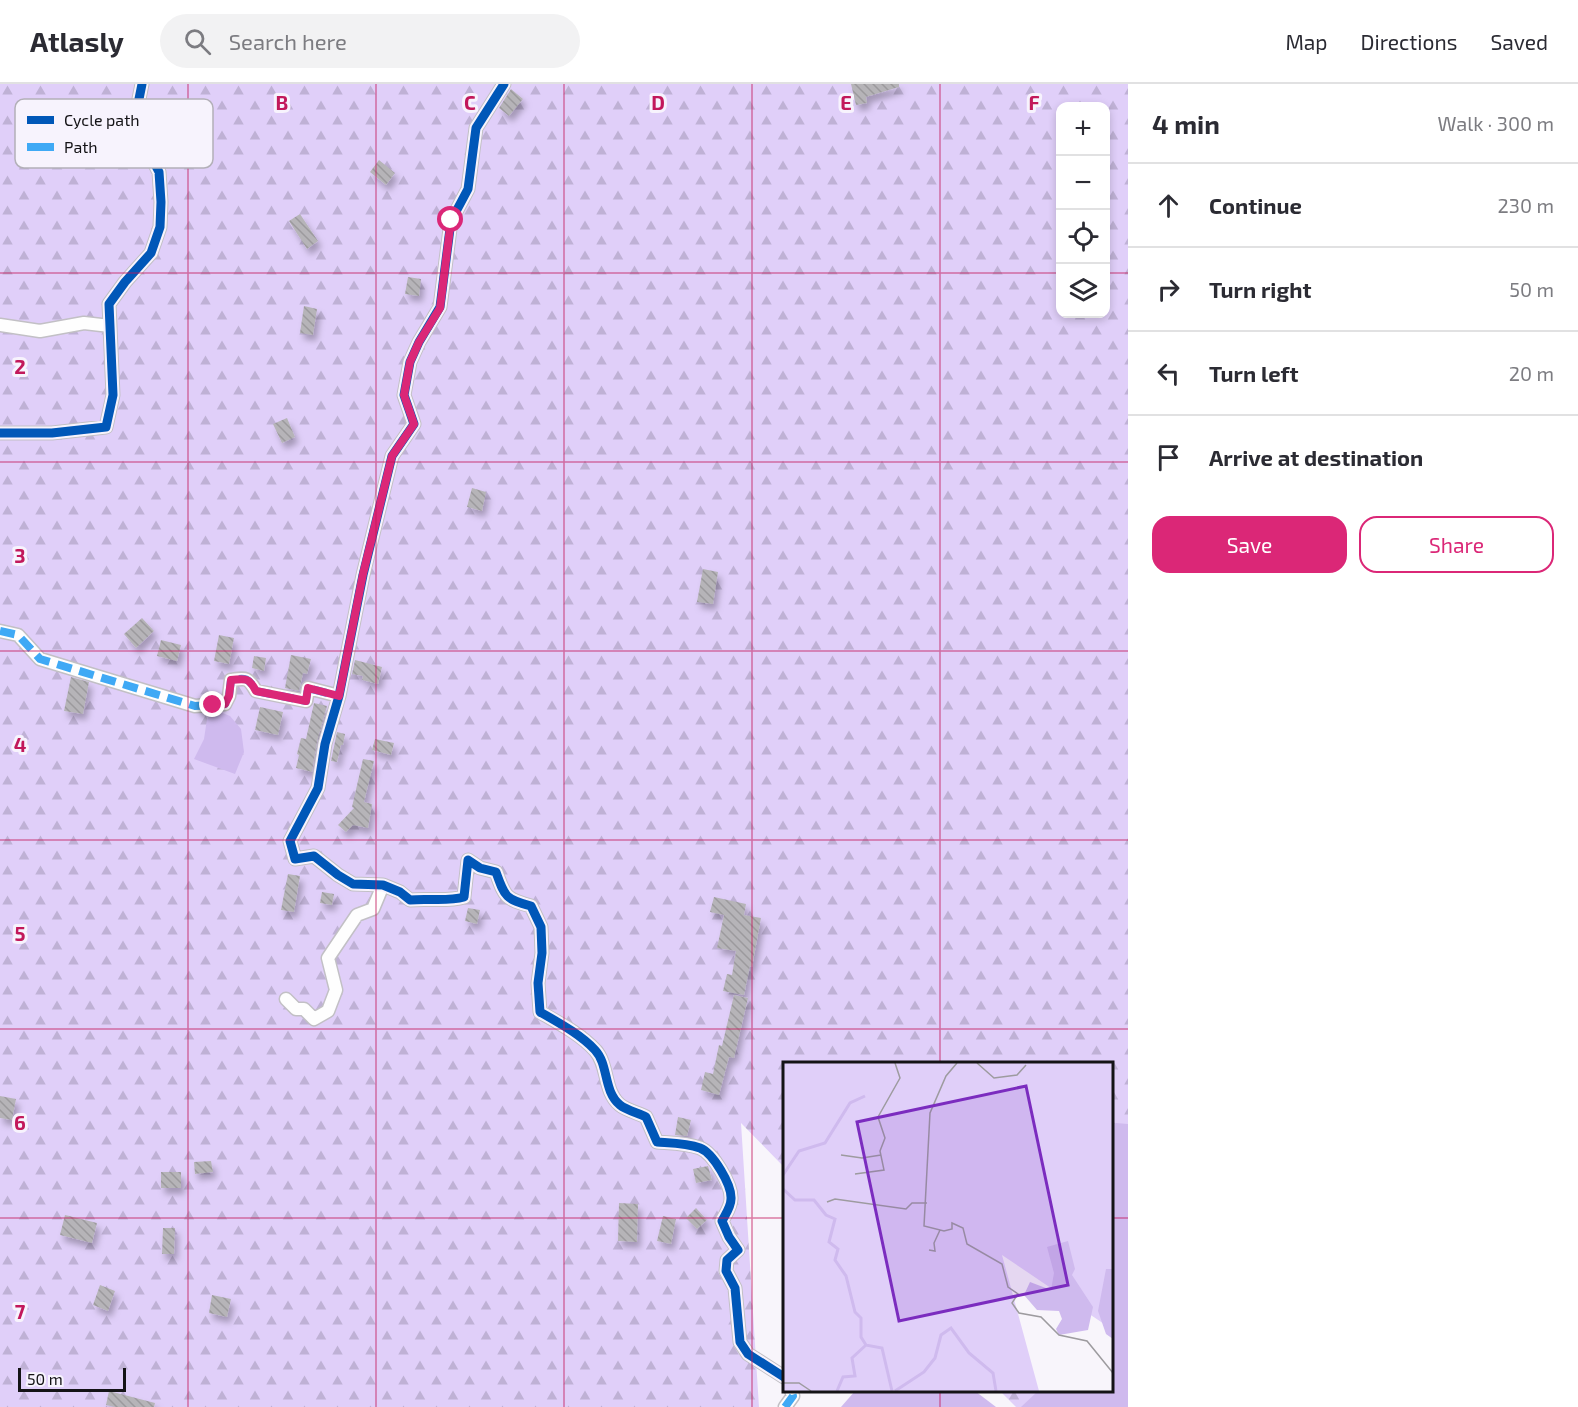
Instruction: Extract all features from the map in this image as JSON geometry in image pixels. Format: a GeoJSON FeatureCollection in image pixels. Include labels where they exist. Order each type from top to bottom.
{"type":"FeatureCollection","features":[{"type":"Feature","properties":{"kind":"street"},"geometry":{"type":"LineString","coordinates":[[139,99],[142,84]]}},
{"type":"Feature","properties":{"kind":"street"},"geometry":{"type":"LineString","coordinates":[[504,84],[476,128],[468,189],[451,220],[440,308],[419,342],[410,362],[404,395],[414,424],[392,456],[363,574],[339,696],[325,744],[318,788],[290,842],[295,859],[314,856],[353,884],[383,885],[410,900],[454,900],[465,897],[468,860],[480,868],[496,872],[503,891],[512,901],[531,906],[541,927],[542,953],[538,983],[540,1012],[575,1034],[596,1051],[605,1070],[608,1088],[620,1105],[646,1117],[657,1142],[702,1148],[719,1167],[730,1188],[731,1202],[722,1221],[738,1251],[727,1260],[726,1271],[735,1288],[740,1342],[748,1354],[783,1376]]}},
{"type":"Feature","properties":{"kind":"street"},"geometry":{"type":"LineString","coordinates":[[0,433],[52,433],[106,427],[113,395],[109,304],[151,253],[160,227],[161,202],[157,168]]}},
{"type":"Feature","properties":{"kind":"street"},"geometry":{"type":"LineString","coordinates":[[0,325],[40,332],[84,323],[110,326]]}},
{"type":"Feature","properties":{"kind":"street"},"geometry":{"type":"LineString","coordinates":[[0,631],[18,635],[40,659],[195,706],[225,704],[229,696],[231,680],[243,678],[250,681],[256,691],[306,701],[308,688],[339,696]]}},
{"type":"Feature","properties":{"kind":"street"},"geometry":{"type":"LineString","coordinates":[[286,999],[296,1009],[304,1009],[314,1019],[328,1011],[336,990],[328,958],[357,915],[373,909],[383,885]]}},
{"type":"Feature","properties":{"kind":"street"},"geometry":{"type":"LineString","coordinates":[[785,1407],[793,1396],[792,1392]]}},
{"type":"Feature","properties":{"kind":"green space"},"geometry":{"type":"Polygon","coordinates":[[[0,84],[1128,84],[1128,1407],[1016,1407],[1001,1392],[1113,1392],[1113,1062],[783,1062],[783,1166],[741,1123],[759,1407],[0,1407],[0,84]]]}},
{"type":"Feature","properties":{"kind":"shaded area"},"geometry":{"type":"Polygon","coordinates":[[[215,710],[230,716],[241,729],[244,752],[235,774],[194,759],[204,739],[207,719],[215,710]]]}},
{"type":"Feature","properties":{"kind":"shaded area"},"geometry":{"type":"Polygon","coordinates":[[[1113,1124],[1128,1124],[1128,1407],[1021,1407],[1037,1392],[1113,1392],[1113,1124]]]}},
{"type":"Feature","properties":{"kind":"shaded area"},"geometry":{"type":"Polygon","coordinates":[[[854,1392],[976,1392],[996,1407],[841,1407],[854,1392]]]}},
{"type":"Feature","properties":{"kind":"building"},"geometry":{"type":"Polygon","coordinates":[[[851,84],[899,84],[899,87],[866,97],[867,103],[856,105],[851,84]]]}},
{"type":"Feature","properties":{"kind":"building"},"geometry":{"type":"Polygon","coordinates":[[[511,89],[523,99],[509,116],[499,108],[511,89]]]}},
{"type":"Feature","properties":{"kind":"building"},"geometry":{"type":"Polygon","coordinates":[[[379,160],[395,173],[386,185],[370,172],[379,160]]]}},
{"type":"Feature","properties":{"kind":"building"},"geometry":{"type":"Polygon","coordinates":[[[300,214],[318,241],[307,249],[289,221],[300,214]]]}},
{"type":"Feature","properties":{"kind":"building"},"geometry":{"type":"Polygon","coordinates":[[[408,277],[421,279],[419,296],[405,294],[408,277]]]}},
{"type":"Feature","properties":{"kind":"building"},"geometry":{"type":"Polygon","coordinates":[[[304,306],[317,309],[313,335],[300,333],[304,306]]]}},
{"type":"Feature","properties":{"kind":"building"},"geometry":{"type":"Polygon","coordinates":[[[287,418],[295,437],[282,443],[273,424],[287,418]]]}},
{"type":"Feature","properties":{"kind":"building"},"geometry":{"type":"Polygon","coordinates":[[[472,488],[486,492],[482,511],[467,507],[472,488]]]}},
{"type":"Feature","properties":{"kind":"building"},"geometry":{"type":"Polygon","coordinates":[[[703,569],[718,572],[713,604],[697,602],[703,569]]]}},
{"type":"Feature","properties":{"kind":"building"},"geometry":{"type":"Polygon","coordinates":[[[142,618],[154,631],[136,648],[124,634],[142,618]]]}},
{"type":"Feature","properties":{"kind":"building"},"geometry":{"type":"Polygon","coordinates":[[[219,635],[234,638],[229,664],[214,661],[219,635]]]}},
{"type":"Feature","properties":{"kind":"building"},"geometry":{"type":"Polygon","coordinates":[[[161,640],[181,645],[177,661],[157,656],[161,640]]]}},
{"type":"Feature","properties":{"kind":"building"},"geometry":{"type":"Polygon","coordinates":[[[291,655],[311,659],[307,674],[303,673],[299,691],[285,688],[291,655]]]}},
{"type":"Feature","properties":{"kind":"building"},"geometry":{"type":"Polygon","coordinates":[[[254,656],[266,658],[264,671],[252,668],[254,656]]]}},
{"type":"Feature","properties":{"kind":"building"},"geometry":{"type":"Polygon","coordinates":[[[355,660],[382,667],[378,684],[362,680],[363,676],[352,674],[355,660]]]}},
{"type":"Feature","properties":{"kind":"building"},"geometry":{"type":"Polygon","coordinates":[[[71,677],[89,682],[83,714],[64,711],[71,677]]]}},
{"type":"Feature","properties":{"kind":"building"},"geometry":{"type":"Polygon","coordinates":[[[314,703],[327,706],[312,772],[296,768],[301,738],[306,739],[314,703]]]}},
{"type":"Feature","properties":{"kind":"building"},"geometry":{"type":"Polygon","coordinates":[[[260,707],[283,712],[278,735],[255,730],[260,707]]]}},
{"type":"Feature","properties":{"kind":"building"},"geometry":{"type":"Polygon","coordinates":[[[337,732],[345,734],[337,762],[331,761],[337,732]]]}},
{"type":"Feature","properties":{"kind":"building"},"geometry":{"type":"Polygon","coordinates":[[[375,739],[394,743],[391,755],[372,750],[375,739]]]}},
{"type":"Feature","properties":{"kind":"building"},"geometry":{"type":"Polygon","coordinates":[[[363,759],[374,761],[364,802],[372,804],[368,828],[353,825],[346,832],[338,825],[354,808],[352,807],[363,759]]]}},
{"type":"Feature","properties":{"kind":"building"},"geometry":{"type":"Polygon","coordinates":[[[288,874],[300,876],[294,912],[281,910],[288,874]]]}},
{"type":"Feature","properties":{"kind":"building"},"geometry":{"type":"Polygon","coordinates":[[[322,892],[334,894],[332,905],[320,903],[322,892]]]}},
{"type":"Feature","properties":{"kind":"building"},"geometry":{"type":"Polygon","coordinates":[[[714,897],[746,904],[744,915],[761,918],[744,995],[723,991],[727,974],[732,975],[736,951],[717,948],[724,915],[710,912],[714,897]]]}},
{"type":"Feature","properties":{"kind":"building"},"geometry":{"type":"Polygon","coordinates":[[[468,908],[480,910],[477,924],[465,921],[468,908]]]}},
{"type":"Feature","properties":{"kind":"building"},"geometry":{"type":"Polygon","coordinates":[[[734,995],[748,998],[734,1058],[729,1057],[719,1095],[701,1090],[705,1072],[713,1074],[734,995]]]}},
{"type":"Feature","properties":{"kind":"building"},"geometry":{"type":"Polygon","coordinates":[[[0,1096],[16,1099],[12,1120],[0,1118],[0,1096]]]}},
{"type":"Feature","properties":{"kind":"building"},"geometry":{"type":"Polygon","coordinates":[[[678,1117],[691,1120],[687,1136],[675,1135],[678,1117]]]}},
{"type":"Feature","properties":{"kind":"building"},"geometry":{"type":"Polygon","coordinates":[[[211,1161],[213,1172],[195,1174],[194,1162],[211,1161]]]}},
{"type":"Feature","properties":{"kind":"building"},"geometry":{"type":"Polygon","coordinates":[[[708,1166],[712,1180],[696,1183],[693,1169],[708,1166]]]}},
{"type":"Feature","properties":{"kind":"building"},"geometry":{"type":"Polygon","coordinates":[[[161,1172],[181,1172],[181,1188],[161,1188],[161,1172]]]}},
{"type":"Feature","properties":{"kind":"building"},"geometry":{"type":"Polygon","coordinates":[[[619,1203],[638,1204],[637,1242],[618,1241],[619,1203]]]}},
{"type":"Feature","properties":{"kind":"building"},"geometry":{"type":"Polygon","coordinates":[[[696,1208],[707,1220],[697,1229],[686,1218],[696,1208]]]}},
{"type":"Feature","properties":{"kind":"building"},"geometry":{"type":"Polygon","coordinates":[[[65,1215],[97,1223],[92,1243],[60,1235],[65,1215]]]}},
{"type":"Feature","properties":{"kind":"building"},"geometry":{"type":"Polygon","coordinates":[[[663,1216],[676,1219],[671,1244],[657,1241],[663,1216]]]}},
{"type":"Feature","properties":{"kind":"building"},"geometry":{"type":"Polygon","coordinates":[[[163,1228],[175,1228],[174,1254],[162,1254],[163,1228]]]}},
{"type":"Feature","properties":{"kind":"building"},"geometry":{"type":"Polygon","coordinates":[[[100,1285],[115,1291],[108,1311],[93,1305],[100,1285]]]}},
{"type":"Feature","properties":{"kind":"building"},"geometry":{"type":"Polygon","coordinates":[[[212,1295],[231,1299],[227,1317],[209,1313],[212,1295]]]}},
{"type":"Feature","properties":{"kind":"building"},"geometry":{"type":"Polygon","coordinates":[[[109,1391],[155,1403],[154,1407],[106,1405],[109,1391]]]}},
{"type":"Feature","properties":{"kind":"marked path"},"geometry":{"type":"LineString","coordinates":[[0,631],[18,635],[40,659],[195,706],[225,704],[229,696],[231,680],[240,679],[249,681],[256,691],[306,701],[308,688],[339,696]]}},
{"type":"Feature","properties":{"kind":"marked path"},"geometry":{"type":"LineString","coordinates":[[785,1407],[793,1396],[792,1392]]}},
{"type":"Feature","properties":{"kind":"cycle path"},"geometry":{"type":"LineString","coordinates":[[139,99],[142,84]]}},
{"type":"Feature","properties":{"kind":"cycle path"},"geometry":{"type":"LineString","coordinates":[[504,84],[476,128],[468,189],[451,221],[440,307],[410,362],[404,395],[414,424],[392,456],[363,575],[339,696],[325,744],[318,788],[290,841],[295,859],[314,856],[353,884],[383,885],[400,892],[410,900],[464,897],[468,860],[480,868],[496,872],[507,896],[531,906],[541,927],[542,953],[538,983],[540,1012],[576,1034],[595,1050],[615,1099],[623,1107],[646,1117],[657,1142],[700,1148],[716,1163],[725,1178],[731,1199],[722,1221],[738,1250],[727,1260],[726,1271],[735,1288],[740,1342],[748,1354],[783,1376]]}},
{"type":"Feature","properties":{"kind":"cycle path"},"geometry":{"type":"LineString","coordinates":[[0,433],[52,433],[106,427],[113,395],[109,304],[151,253],[160,227],[161,202],[157,168]]}},
{"type":"Feature","properties":{"kind":"route"},"geometry":{"type":"LineString","coordinates":[[213,705],[225,704],[229,696],[231,680],[243,678],[250,681],[256,691],[306,701],[308,688],[339,696],[363,574],[392,456],[414,424],[404,395],[410,362],[419,342],[440,308],[451,220]]}}]}
